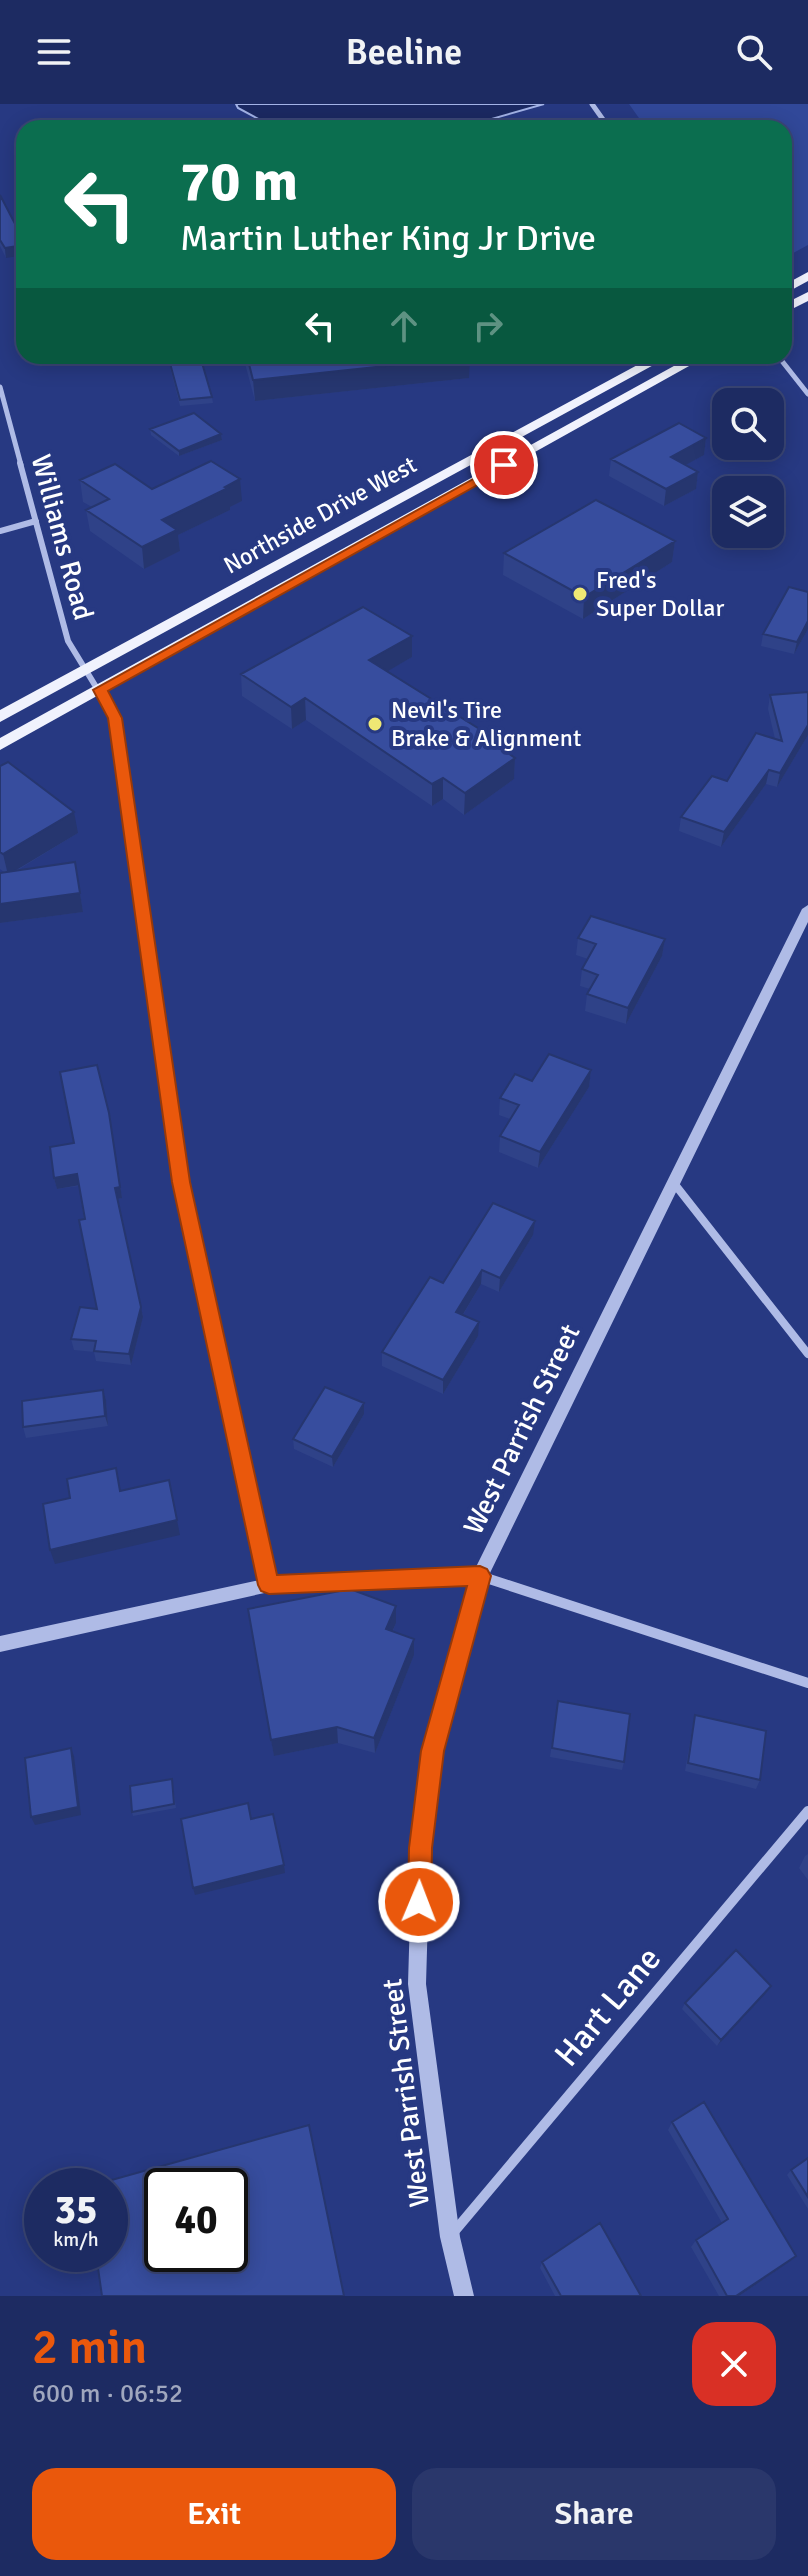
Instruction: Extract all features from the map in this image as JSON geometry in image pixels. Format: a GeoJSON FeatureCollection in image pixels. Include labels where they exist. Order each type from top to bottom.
{"type":"FeatureCollection","features":[{"type":"Feature","properties":{"kind":"main road","name":"Northside Drive West"},"geometry":{"type":"LineString","coordinates":[[0,717],[649,364]]}},
{"type":"Feature","properties":{"kind":"main road","name":"Northside Drive West"},"geometry":{"type":"LineString","coordinates":[[0,745],[687,364]]}},
{"type":"Feature","properties":{"kind":"street"},"geometry":{"type":"LineString","coordinates":[[784,364],[808,394]]}},
{"type":"Feature","properties":{"kind":"street","name":"Williams Road"},"geometry":{"type":"LineString","coordinates":[[0,387],[3,413],[68,641],[115,718],[181,1182],[269,1585]]}},
{"type":"Feature","properties":{"kind":"street"},"geometry":{"type":"LineString","coordinates":[[0,531],[36,521]]}},
{"type":"Feature","properties":{"kind":"street","name":"West Parrish Street"},"geometry":{"type":"LineString","coordinates":[[464,2296],[450,2237],[417,1984],[421,1848],[432,1751],[480,1576],[808,909]]}},
{"type":"Feature","properties":{"kind":"street"},"geometry":{"type":"LineString","coordinates":[[673,1182],[808,1354]]}},
{"type":"Feature","properties":{"kind":"street"},"geometry":{"type":"LineString","coordinates":[[0,1644],[269,1585],[480,1576],[808,1683]]}},
{"type":"Feature","properties":{"kind":"street","name":"Hart Lane"},"geometry":{"type":"LineString","coordinates":[[450,2237],[808,1811]]}},
{"type":"Feature","properties":{"kind":"shaded area"},"geometry":{"type":"Polygon","coordinates":[[[236,104],[544,104],[488,120],[260,120],[236,104]]]}},
{"type":"Feature","properties":{"kind":"shaded area"},"geometry":{"type":"Polygon","coordinates":[[[629,104],[808,104],[808,245],[792,254],[792,120],[640,120],[629,104]]]}},
{"type":"Feature","properties":{"kind":"building"},"geometry":{"type":"Polygon","coordinates":[[[0,195],[16,226],[16,246],[5,248],[0,240],[0,195]]]}},
{"type":"Feature","properties":{"kind":"building"},"geometry":{"type":"Polygon","coordinates":[[[170,364],[202,364],[212,397],[180,400],[170,364]]]}},
{"type":"Feature","properties":{"kind":"building"},"geometry":{"type":"Polygon","coordinates":[[[249,364],[404,364],[253,380],[249,364]]]}},
{"type":"Feature","properties":{"kind":"building"},"geometry":{"type":"Polygon","coordinates":[[[194,413],[221,434],[179,451],[150,429],[194,413]]]}},
{"type":"Feature","properties":{"kind":"building"},"geometry":{"type":"Polygon","coordinates":[[[679,423],[706,438],[671,457],[698,472],[666,489],[611,459],[679,423]]]}},
{"type":"Feature","properties":{"kind":"building"},"geometry":{"type":"Polygon","coordinates":[[[211,461],[240,479],[162,520],[177,530],[142,547],[86,510],[109,499],[80,480],[115,464],[152,489],[211,461]]]}},
{"type":"Feature","properties":{"kind":"building"},"geometry":{"type":"Polygon","coordinates":[[[596,500],[675,541],[584,597],[504,553],[596,500]]]}},
{"type":"Feature","properties":{"kind":"building"},"geometry":{"type":"Polygon","coordinates":[[[789,587],[808,592],[808,621],[797,642],[763,634],[789,587]]]}},
{"type":"Feature","properties":{"kind":"building","name":"Nevil's Tire Brake & Alignment"},"geometry":{"type":"Polygon","coordinates":[[[363,607],[412,636],[369,660],[497,740],[494,743],[515,758],[465,793],[443,778],[432,784],[305,698],[291,707],[241,674],[363,607]]]}},
{"type":"Feature","properties":{"kind":"building"},"geometry":{"type":"Polygon","coordinates":[[[808,692],[808,725],[780,773],[769,770],[724,832],[681,817],[712,776],[727,781],[756,733],[782,741],[770,695],[808,692]]]}},
{"type":"Feature","properties":{"kind":"building"},"geometry":{"type":"Polygon","coordinates":[[[8,762],[74,812],[3,854],[0,852],[0,766],[8,762]]]}},
{"type":"Feature","properties":{"kind":"building"},"geometry":{"type":"Polygon","coordinates":[[[75,862],[80,893],[0,904],[0,873],[75,862]]]}},
{"type":"Feature","properties":{"kind":"building"},"geometry":{"type":"Polygon","coordinates":[[[591,916],[665,939],[628,1008],[587,994],[598,975],[582,969],[596,944],[578,938],[591,916]]]}},
{"type":"Feature","properties":{"kind":"building"},"geometry":{"type":"Polygon","coordinates":[[[549,1054],[591,1070],[540,1152],[500,1136],[519,1105],[500,1098],[515,1074],[532,1081],[549,1054]]]}},
{"type":"Feature","properties":{"kind":"building"},"geometry":{"type":"Polygon","coordinates":[[[97,1065],[109,1113],[120,1187],[115,1188],[141,1307],[129,1354],[94,1351],[96,1341],[71,1339],[80,1307],[97,1309],[79,1220],[85,1219],[77,1174],[54,1178],[50,1147],[74,1143],[60,1072],[97,1065]]]}},
{"type":"Feature","properties":{"kind":"building"},"geometry":{"type":"Polygon","coordinates":[[[493,1203],[535,1221],[500,1278],[482,1270],[456,1312],[479,1322],[443,1380],[382,1352],[430,1277],[443,1283],[493,1203]]]}},
{"type":"Feature","properties":{"kind":"building"},"geometry":{"type":"Polygon","coordinates":[[[325,1387],[364,1403],[332,1457],[293,1439],[325,1387]]]}},
{"type":"Feature","properties":{"kind":"building"},"geometry":{"type":"Polygon","coordinates":[[[103,1390],[105,1416],[23,1427],[22,1401],[103,1390]]]}},
{"type":"Feature","properties":{"kind":"building"},"geometry":{"type":"Polygon","coordinates":[[[116,1468],[120,1491],[169,1480],[177,1520],[50,1550],[43,1504],[70,1498],[67,1479],[116,1468]]]}},
{"type":"Feature","properties":{"kind":"building"},"geometry":{"type":"Polygon","coordinates":[[[350,1589],[396,1606],[386,1629],[414,1639],[374,1738],[337,1727],[271,1740],[248,1609],[350,1589]]]}},
{"type":"Feature","properties":{"kind":"building"},"geometry":{"type":"Polygon","coordinates":[[[558,1701],[630,1714],[624,1762],[552,1748],[558,1701]]]}},
{"type":"Feature","properties":{"kind":"building"},"geometry":{"type":"Polygon","coordinates":[[[695,1715],[766,1731],[760,1780],[688,1763],[695,1715]]]}},
{"type":"Feature","properties":{"kind":"building"},"geometry":{"type":"Polygon","coordinates":[[[71,1748],[78,1807],[31,1817],[25,1758],[71,1748]]]}},
{"type":"Feature","properties":{"kind":"building"},"geometry":{"type":"Polygon","coordinates":[[[172,1779],[174,1804],[132,1812],[130,1786],[172,1779]]]}},
{"type":"Feature","properties":{"kind":"building"},"geometry":{"type":"Polygon","coordinates":[[[248,1803],[251,1819],[273,1814],[284,1865],[193,1888],[181,1819],[248,1803]]]}},
{"type":"Feature","properties":{"kind":"building"},"geometry":{"type":"Polygon","coordinates":[[[736,1950],[771,1986],[721,2040],[685,2003],[736,1950]]]}},
{"type":"Feature","properties":{"kind":"building"},"geometry":{"type":"Polygon","coordinates":[[[704,2102],[796,2256],[736,2296],[727,2296],[696,2240],[728,2219],[672,2122],[704,2102]]]}},
{"type":"Feature","properties":{"kind":"building"},"geometry":{"type":"Polygon","coordinates":[[[309,2125],[344,2296],[102,2296],[99,2272],[128,2272],[128,2175],[144,2171],[144,2272],[248,2272],[248,2168],[155,2168],[309,2125]]]}},
{"type":"Feature","properties":{"kind":"building"},"geometry":{"type":"Polygon","coordinates":[[[808,2158],[808,2197],[791,2170],[808,2158]]]}},
{"type":"Feature","properties":{"kind":"building"},"geometry":{"type":"Polygon","coordinates":[[[600,2223],[641,2296],[561,2296],[542,2262],[600,2223]]]}},
{"type":"Feature","properties":{"kind":"place","name":"Fred's Super Dollar"},"geometry":{"type":"Point","coordinates":[580,594]}},
{"type":"Feature","properties":{"kind":"place","name":"Nevil's Tire Brake & Alignment"},"geometry":{"type":"Point","coordinates":[375,724]}},
{"type":"Feature","properties":{"kind":"route"},"geometry":{"type":"LineString","coordinates":[[419,1902],[421,1848],[432,1751],[480,1576],[269,1585],[181,1182],[115,718],[100,690],[504,465]]}}]}
